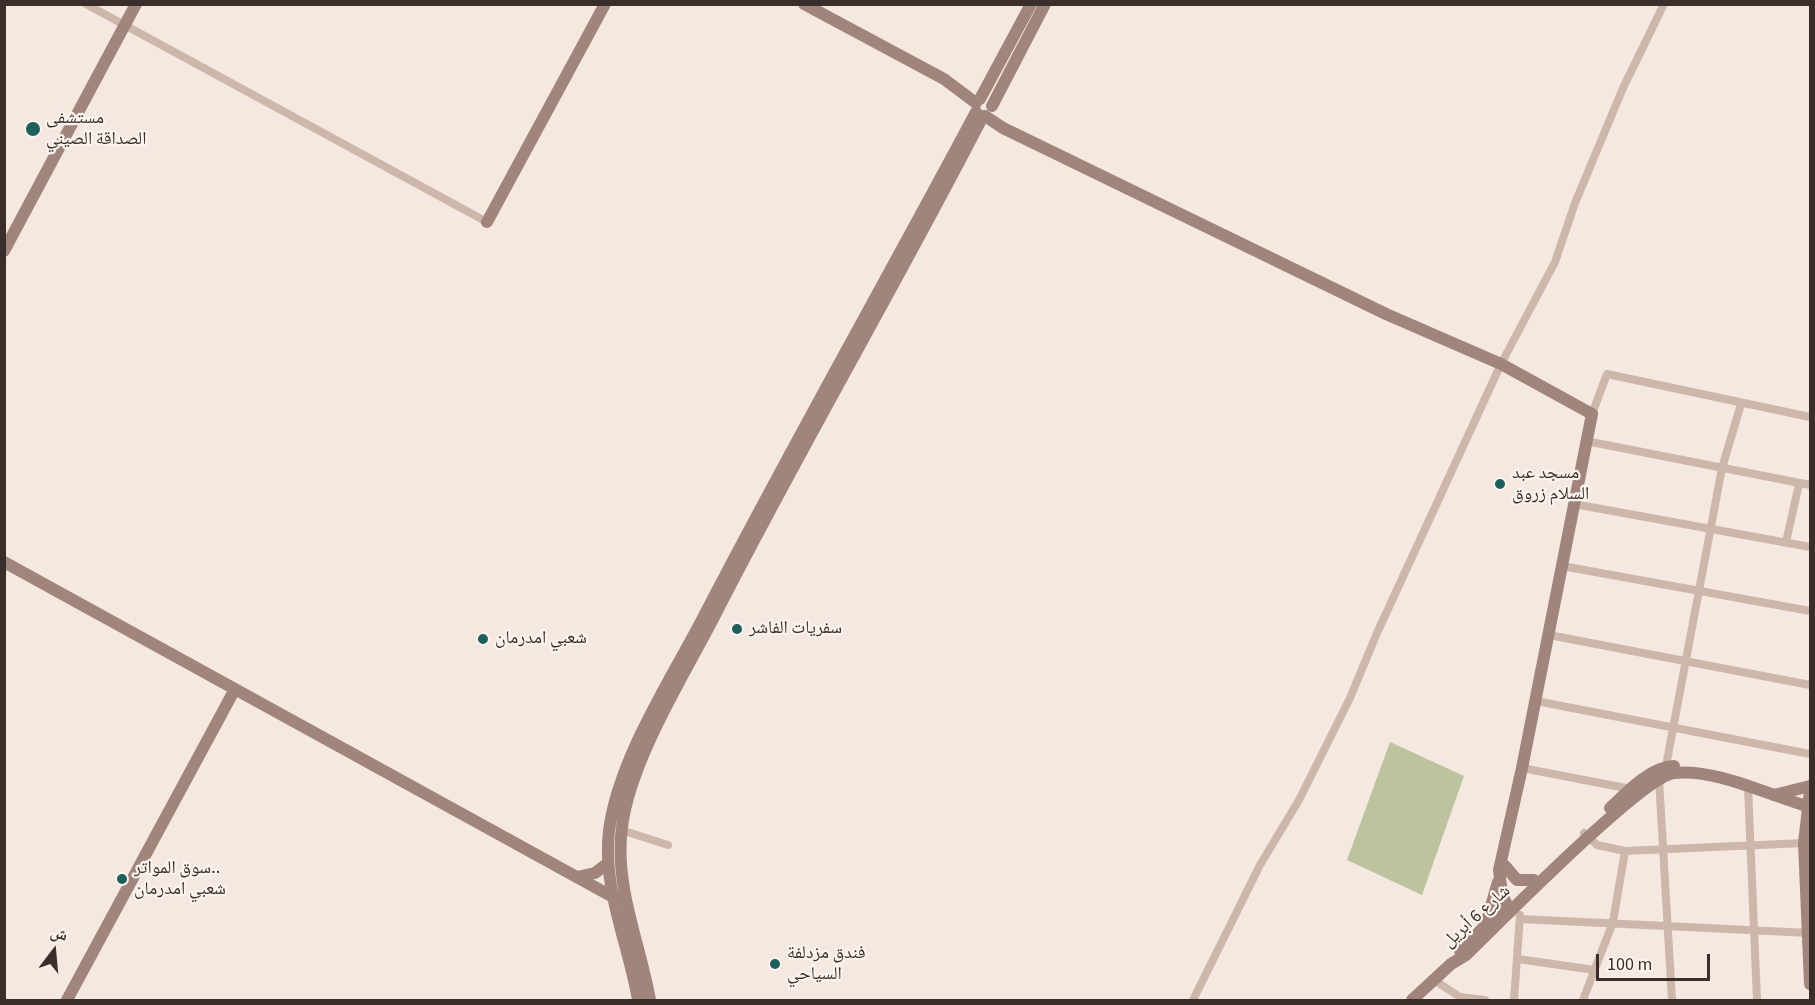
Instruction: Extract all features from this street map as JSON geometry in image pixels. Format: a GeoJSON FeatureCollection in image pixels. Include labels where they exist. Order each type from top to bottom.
{"type":"FeatureCollection","features":[{"type":"Feature","properties":{"kind":"street"},"geometry":{"type":"LineString","coordinates":[[87,4],[488,222],[605,4]]}},
{"type":"Feature","properties":{"kind":"street"},"geometry":{"type":"LineString","coordinates":[[4,250],[136,4]]}},
{"type":"Feature","properties":{"kind":"street"},"geometry":{"type":"LineString","coordinates":[[804,4],[944,79],[1014,133],[1386,314],[1501,364],[1592,414]]}},
{"type":"Feature","properties":{"kind":"street"},"geometry":{"type":"LineString","coordinates":[[983,109],[1031,4]]}},
{"type":"Feature","properties":{"kind":"street"},"geometry":{"type":"LineString","coordinates":[[650,1000],[608,863],[609,832],[621,780],[983,109],[1045,4]]}},
{"type":"Feature","properties":{"kind":"street"},"geometry":{"type":"LineString","coordinates":[[1193,1000],[1260,865],[1299,800],[1350,698],[1377,633],[1501,364],[1555,262],[1575,203],[1623,88],[1664,4]]}},
{"type":"Feature","properties":{"kind":"street"},"geometry":{"type":"LineString","coordinates":[[1486,923],[1504,860],[1586,441],[1592,414],[1607,374],[1810,417]]}},
{"type":"Feature","properties":{"kind":"street"},"geometry":{"type":"LineString","coordinates":[[1666,766],[1722,468],[1741,404]]}},
{"type":"Feature","properties":{"kind":"street"},"geometry":{"type":"LineString","coordinates":[[1586,441],[1810,485]]}},
{"type":"Feature","properties":{"kind":"street"},"geometry":{"type":"LineString","coordinates":[[1786,542],[1799,484]]}},
{"type":"Feature","properties":{"kind":"street"},"geometry":{"type":"LineString","coordinates":[[1574,504],[1710,531],[1810,547]]}},
{"type":"Feature","properties":{"kind":"street"},"geometry":{"type":"LineString","coordinates":[[4,562],[577,877],[620,897]]}},
{"type":"Feature","properties":{"kind":"street"},"geometry":{"type":"LineString","coordinates":[[1562,566],[1810,611]]}},
{"type":"Feature","properties":{"kind":"street"},"geometry":{"type":"LineString","coordinates":[[638,1000],[620,897],[621,830],[639,765],[722,590]]}},
{"type":"Feature","properties":{"kind":"street"},"geometry":{"type":"LineString","coordinates":[[1549,635],[1810,685]]}},
{"type":"Feature","properties":{"kind":"street"},"geometry":{"type":"LineString","coordinates":[[67,1000],[235,689]]}},
{"type":"Feature","properties":{"kind":"street"},"geometry":{"type":"LineString","coordinates":[[1536,701],[1810,754]]}},
{"type":"Feature","properties":{"kind":"street","name":"شارع 6 أبريل"},"geometry":{"type":"LineString","coordinates":[[1451,964],[1466,955],[1631,789],[1666,766],[1690,767],[1809,806]]}},
{"type":"Feature","properties":{"kind":"street"},"geometry":{"type":"LineString","coordinates":[[1522,768],[1631,789]]}},
{"type":"Feature","properties":{"kind":"street","name":"شارع 6 أبريل"},"geometry":{"type":"LineString","coordinates":[[1451,964],[1486,923],[1513,908],[1534,880],[1659,779],[1681,772],[1715,777]]}},
{"type":"Feature","properties":{"kind":"street"},"geometry":{"type":"LineString","coordinates":[[1659,779],[1672,1000]]}},
{"type":"Feature","properties":{"kind":"street"},"geometry":{"type":"LineString","coordinates":[[1748,786],[1756,1000]]}},
{"type":"Feature","properties":{"kind":"street"},"geometry":{"type":"LineString","coordinates":[[1771,795],[1810,786]]}},
{"type":"Feature","properties":{"kind":"street"},"geometry":{"type":"LineString","coordinates":[[1810,791],[1804,843],[1809,884],[1810,984]]}},
{"type":"Feature","properties":{"kind":"street"},"geometry":{"type":"LineString","coordinates":[[621,830],[668,845]]}},
{"type":"Feature","properties":{"kind":"street"},"geometry":{"type":"LineString","coordinates":[[1587,835],[1597,845],[1625,851],[1804,843]]}},
{"type":"Feature","properties":{"kind":"street"},"geometry":{"type":"LineString","coordinates":[[1583,1000],[1612,922],[1625,851]]}},
{"type":"Feature","properties":{"kind":"street"},"geometry":{"type":"LineString","coordinates":[[1504,860],[1517,880],[1534,880]]}},
{"type":"Feature","properties":{"kind":"street"},"geometry":{"type":"LineString","coordinates":[[1504,860],[1513,908],[1518,959],[1514,1000]]}},
{"type":"Feature","properties":{"kind":"street"},"geometry":{"type":"LineString","coordinates":[[577,877],[595,873],[608,863]]}},
{"type":"Feature","properties":{"kind":"street"},"geometry":{"type":"LineString","coordinates":[[1499,878],[1513,908]]}},
{"type":"Feature","properties":{"kind":"street"},"geometry":{"type":"LineString","coordinates":[[1513,908],[1612,922],[1809,933]]}},
{"type":"Feature","properties":{"kind":"street"},"geometry":{"type":"LineString","coordinates":[[1518,959],[1595,970]]}},
{"type":"Feature","properties":{"kind":"street"},"geometry":{"type":"LineString","coordinates":[[1412,1000],[1451,964]]}},
{"type":"Feature","properties":{"kind":"street"},"geometry":{"type":"LineString","coordinates":[[1434,980],[1460,999],[1485,1000]]}},
{"type":"Feature","properties":{"kind":"green space"},"geometry":{"type":"Polygon","coordinates":[[[1390,742],[1464,776],[1422,895],[1347,860],[1390,742]]]}},
{"type":"Feature","properties":{"kind":"place","name":"مستشفى الصداقة الصيني"},"geometry":{"type":"Point","coordinates":[33,129]}},
{"type":"Feature","properties":{"kind":"place","name":"مسجد عبد السلام زروق"},"geometry":{"type":"Point","coordinates":[1500,484]}},
{"type":"Feature","properties":{"kind":"place","name":"سفريات الفاشر"},"geometry":{"type":"Point","coordinates":[737,629]}},
{"type":"Feature","properties":{"kind":"place","name":"شعبي امدرمان"},"geometry":{"type":"Point","coordinates":[483,639]}},
{"type":"Feature","properties":{"kind":"place","name":"سوق المواتر.. شعبي امدرمان"},"geometry":{"type":"Point","coordinates":[122,879]}},
{"type":"Feature","properties":{"kind":"place","name":"فندق مزدلفة السياحي"},"geometry":{"type":"Point","coordinates":[775,964]}}]}
